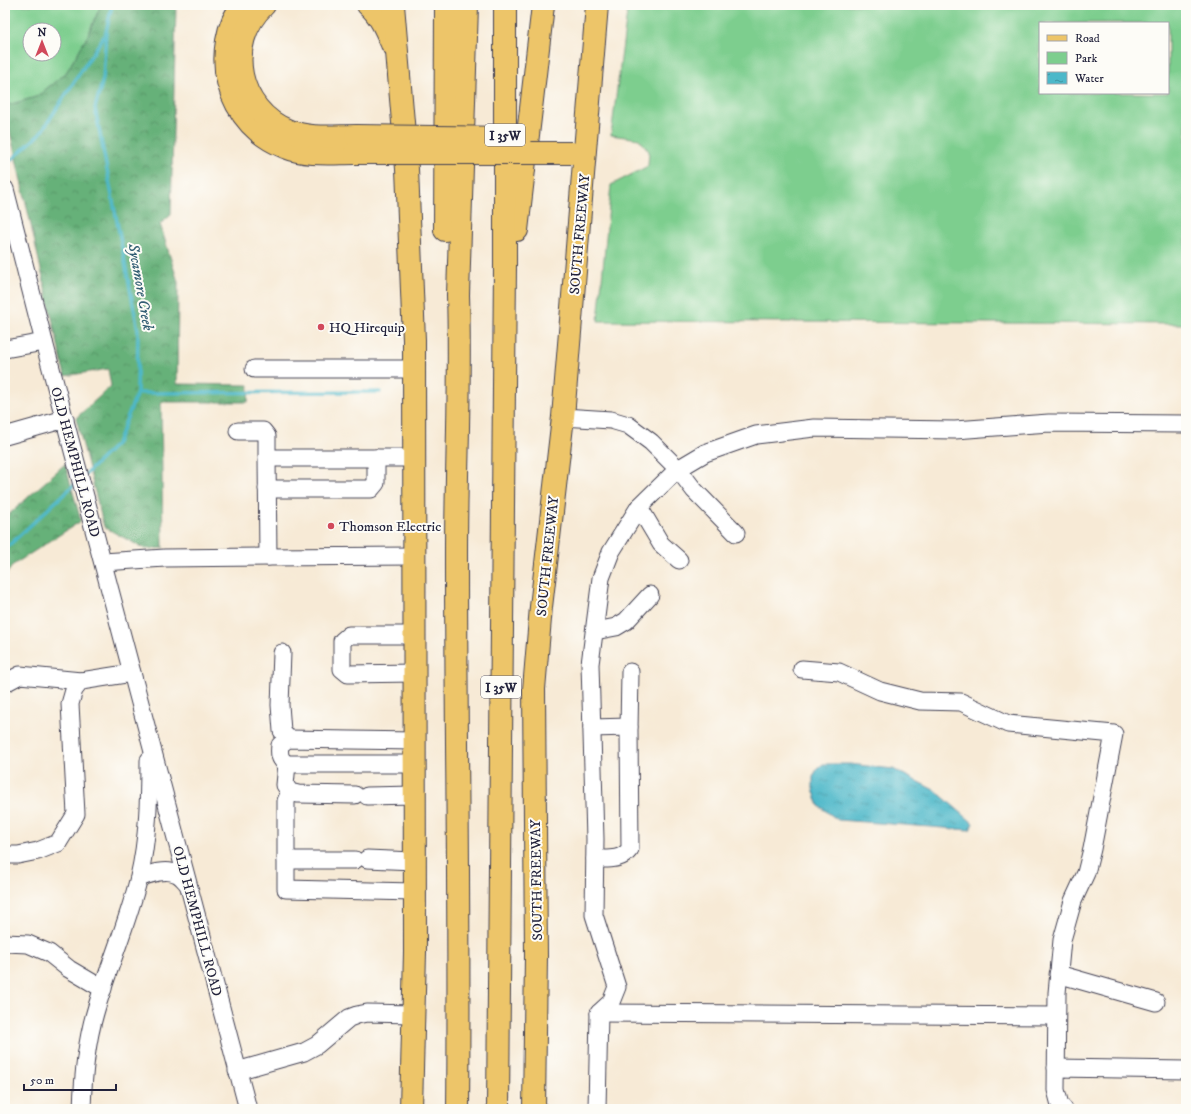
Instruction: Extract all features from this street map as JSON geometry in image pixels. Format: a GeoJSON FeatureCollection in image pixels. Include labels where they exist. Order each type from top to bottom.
{"type":"FeatureCollection","features":[{"type":"Feature","properties":{"kind":"main road"},"geometry":{"type":"LineString","coordinates":[[243,5],[231,26],[228,35],[225,56],[227,80],[241,113],[267,138],[287,148],[312,152],[355,145],[579,146]]}},
{"type":"Feature","properties":{"kind":"main road"},"geometry":{"type":"LineString","coordinates":[[264,5],[253,18],[248,28],[241,54],[241,69],[245,87],[255,105],[274,123],[290,131],[355,145]]}},
{"type":"Feature","properties":{"kind":"main road"},"geometry":{"type":"LineString","coordinates":[[368,5],[382,23],[399,61]]}},
{"type":"Feature","properties":{"kind":"main road"},"geometry":{"type":"LineString","coordinates":[[393,5],[408,169],[414,370],[414,892],[411,1109]]}},
{"type":"Feature","properties":{"kind":"main road"},"geometry":{"type":"LineString","coordinates":[[446,5],[445,271],[458,295]]}},
{"type":"Feature","properties":{"kind":"main road"},"geometry":{"type":"LineString","coordinates":[[458,1109],[459,999],[456,551],[459,337],[458,295],[466,5]]}},
{"type":"Feature","properties":{"kind":"main road","name":"I 35W"},"geometry":{"type":"LineString","coordinates":[[498,1109],[505,265],[505,5]]}},
{"type":"Feature","properties":{"kind":"main road"},"geometry":{"type":"LineString","coordinates":[[505,265],[516,234],[543,5]]}},
{"type":"Feature","properties":{"kind":"main road","name":"SOUTH FREEWAY"},"geometry":{"type":"LineString","coordinates":[[534,1109],[536,956],[534,688],[541,607],[563,418],[579,146],[597,5]]}},
{"type":"Feature","properties":{"kind":"street","name":"OLD HEMPHILL ROAD"},"geometry":{"type":"LineString","coordinates":[[5,189],[44,342],[248,1109]]}},
{"type":"Feature","properties":{"kind":"street"},"geometry":{"type":"LineString","coordinates":[[5,349],[44,342]]}},
{"type":"Feature","properties":{"kind":"street"},"geometry":{"type":"LineString","coordinates":[[254,369],[414,370]]}},
{"type":"Feature","properties":{"kind":"street"},"geometry":{"type":"LineString","coordinates":[[563,418],[611,420],[628,425],[651,442],[678,469],[694,490],[736,533]]}},
{"type":"Feature","properties":{"kind":"street"},"geometry":{"type":"LineString","coordinates":[[5,436],[65,419]]}},
{"type":"Feature","properties":{"kind":"street"},"geometry":{"type":"LineString","coordinates":[[597,1109],[599,1013],[611,1002],[617,987],[594,915],[595,859],[590,664],[601,578],[611,552],[639,507],[678,469],[705,453],[756,435],[814,428],[955,430],[1049,423],[1186,424]]}},
{"type":"Feature","properties":{"kind":"street"},"geometry":{"type":"LineString","coordinates":[[238,432],[263,432],[267,436],[268,557]]}},
{"type":"Feature","properties":{"kind":"street"},"geometry":{"type":"LineString","coordinates":[[267,458],[414,458]]}},
{"type":"Feature","properties":{"kind":"street"},"geometry":{"type":"LineString","coordinates":[[268,489],[371,489],[376,483],[376,458]]}},
{"type":"Feature","properties":{"kind":"street"},"geometry":{"type":"LineString","coordinates":[[639,507],[660,544],[679,560]]}},
{"type":"Feature","properties":{"kind":"street"},"geometry":{"type":"LineString","coordinates":[[103,562],[165,558],[414,556]]}},
{"type":"Feature","properties":{"kind":"street"},"geometry":{"type":"LineString","coordinates":[[595,631],[616,626],[626,621],[650,595]]}},
{"type":"Feature","properties":{"kind":"street"},"geometry":{"type":"LineString","coordinates":[[414,635],[349,636],[342,640],[342,669],[348,674],[414,673]]}},
{"type":"Feature","properties":{"kind":"street"},"geometry":{"type":"LineString","coordinates":[[282,653],[280,705],[282,731],[288,739]]}},
{"type":"Feature","properties":{"kind":"street"},"geometry":{"type":"LineString","coordinates":[[802,669],[839,672],[880,691],[920,701],[961,702],[1008,724],[1114,734],[1086,873],[1073,901],[1062,940],[1058,974],[1056,1016],[1056,1090],[1060,1105],[1064,1109]]}},
{"type":"Feature","properties":{"kind":"street"},"geometry":{"type":"LineString","coordinates":[[595,859],[617,858],[625,855],[630,849],[630,672]]}},
{"type":"Feature","properties":{"kind":"street"},"geometry":{"type":"LineString","coordinates":[[5,684],[20,675],[81,681],[132,673]]}},
{"type":"Feature","properties":{"kind":"street"},"geometry":{"type":"LineString","coordinates":[[5,855],[18,855],[38,851],[58,843],[76,814],[70,704],[74,690],[81,681]]}},
{"type":"Feature","properties":{"kind":"street"},"geometry":{"type":"LineString","coordinates":[[592,728],[629,727]]}},
{"type":"Feature","properties":{"kind":"street","name":"OLD HEMPHILL ROAD"},"geometry":{"type":"LineString","coordinates":[[82,1109],[85,1068],[95,1014],[139,878],[149,809],[149,734]]}},
{"type":"Feature","properties":{"kind":"street"},"geometry":{"type":"LineString","coordinates":[[414,741],[288,739],[280,745],[279,754],[283,762],[287,764],[414,764]]}},
{"type":"Feature","properties":{"kind":"street"},"geometry":{"type":"LineString","coordinates":[[287,764],[285,785],[290,792],[298,794],[414,796]]}},
{"type":"Feature","properties":{"kind":"street"},"geometry":{"type":"LineString","coordinates":[[290,792],[286,801],[286,889],[414,892]]}},
{"type":"Feature","properties":{"kind":"street"},"geometry":{"type":"LineString","coordinates":[[286,860],[361,859],[414,861]]}},
{"type":"Feature","properties":{"kind":"street"},"geometry":{"type":"LineString","coordinates":[[139,878],[151,873],[168,871],[178,874],[187,883]]}},
{"type":"Feature","properties":{"kind":"street"},"geometry":{"type":"LineString","coordinates":[[5,943],[28,944],[49,953],[69,969],[102,990]]}},
{"type":"Feature","properties":{"kind":"street"},"geometry":{"type":"LineString","coordinates":[[1058,974],[1156,1002]]}},
{"type":"Feature","properties":{"kind":"street"},"geometry":{"type":"LineString","coordinates":[[237,1071],[304,1052],[317,1045],[349,1018],[357,1015],[366,1013],[413,1014]]}},
{"type":"Feature","properties":{"kind":"street"},"geometry":{"type":"LineString","coordinates":[[599,1013],[1056,1016]]}},
{"type":"Feature","properties":{"kind":"street"},"geometry":{"type":"LineString","coordinates":[[1056,1068],[1186,1070]]}},
{"type":"Feature","properties":{"kind":"green space"},"geometry":{"type":"Polygon","coordinates":[[[5,5],[101,5],[87,37],[66,73],[36,97],[5,106],[5,5]]]}},
{"type":"Feature","properties":{"kind":"green space"},"geometry":{"type":"Polygon","coordinates":[[[101,5],[176,5],[171,215],[160,224],[178,282],[177,384],[249,385],[248,402],[161,402],[163,548],[145,549],[104,527],[76,418],[111,386],[108,369],[65,376],[5,110],[5,106],[36,97],[66,73],[87,37],[101,5]]]}},
{"type":"Feature","properties":{"kind":"green space"},"geometry":{"type":"Polygon","coordinates":[[[628,5],[1186,5],[1186,324],[598,321],[611,185],[648,166],[649,151],[639,139],[611,135],[628,5]]]}},
{"type":"Feature","properties":{"kind":"green space"},"geometry":{"type":"Polygon","coordinates":[[[65,464],[81,521],[13,565],[5,576],[5,518],[65,464]]]}},
{"type":"Feature","properties":{"kind":"water"},"geometry":{"type":"Polygon","coordinates":[[[823,764],[850,764],[893,769],[936,791],[973,823],[970,830],[838,820],[819,806],[813,789],[813,777],[817,769],[823,764]]]}},
{"type":"Feature","properties":{"kind":"waterway","name":"Sycamore Creek"},"geometry":{"type":"LineString","coordinates":[[85,475],[117,443],[137,393],[138,330],[95,108],[103,79],[106,32],[112,5]]}},
{"type":"Feature","properties":{"kind":"waterway"},"geometry":{"type":"LineString","coordinates":[[5,162],[11,160],[40,134],[106,33]]}},
{"type":"Feature","properties":{"kind":"waterway"},"geometry":{"type":"LineString","coordinates":[[137,393],[380,392]]}},
{"type":"Feature","properties":{"kind":"waterway","name":"Sycamore Creek"},"geometry":{"type":"LineString","coordinates":[[5,549],[76,483]]}},
{"type":"Feature","properties":{"kind":"place","name":"HQ Hirequip"},"geometry":{"type":"Point","coordinates":[321,327]}},
{"type":"Feature","properties":{"kind":"place","name":"Thomson Electric"},"geometry":{"type":"Point","coordinates":[331,526]}}]}
